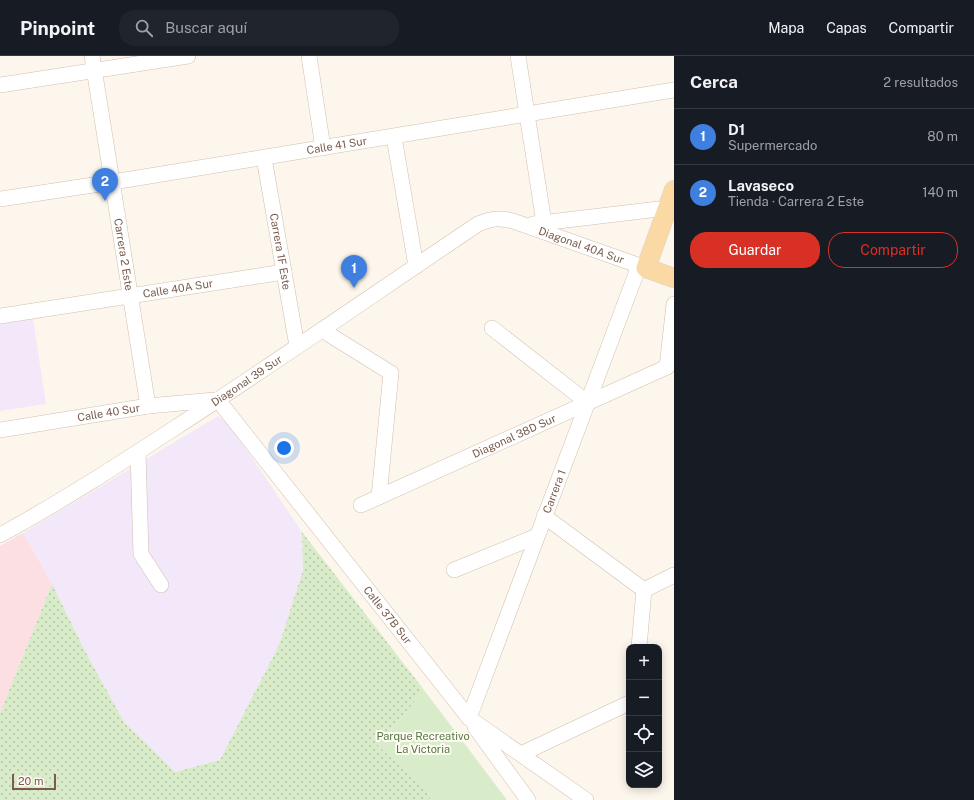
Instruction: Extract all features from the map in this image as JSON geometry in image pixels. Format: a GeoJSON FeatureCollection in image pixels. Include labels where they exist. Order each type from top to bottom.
{"type":"FeatureCollection","features":[{"type":"Feature","properties":{"kind":"main road"},"geometry":{"type":"LineString","coordinates":[[642,267],[674,190]]}},
{"type":"Feature","properties":{"kind":"main road","name":"Diagonal 40A Sur"},"geometry":{"type":"LineString","coordinates":[[642,267],[674,278]]}},
{"type":"Feature","properties":{"kind":"street"},"geometry":{"type":"LineString","coordinates":[[0,85],[93,63],[188,56]]}},
{"type":"Feature","properties":{"kind":"street"},"geometry":{"type":"LineString","coordinates":[[309,56],[323,148]]}},
{"type":"Feature","properties":{"kind":"street"},"geometry":{"type":"LineString","coordinates":[[518,56],[544,222]]}},
{"type":"Feature","properties":{"kind":"street","name":"Carrera 2 Este"},"geometry":{"type":"LineString","coordinates":[[93,63],[148,406]]}},
{"type":"Feature","properties":{"kind":"street","name":"Calle 41 Sur"},"geometry":{"type":"LineString","coordinates":[[0,199],[394,137],[674,90]]}},
{"type":"Feature","properties":{"kind":"street"},"geometry":{"type":"LineString","coordinates":[[394,137],[416,266]]}},
{"type":"Feature","properties":{"kind":"street","name":"Carrera 1F Este"},"geometry":{"type":"LineString","coordinates":[[264,158],[297,346]]}},
{"type":"Feature","properties":{"kind":"street"},"geometry":{"type":"LineString","coordinates":[[523,224],[667,208]]}},
{"type":"Feature","properties":{"kind":"street","name":"Diagonal 40A Sur"},"geometry":{"type":"LineString","coordinates":[[488,220],[503,218],[523,224],[642,267]]}},
{"type":"Feature","properties":{"kind":"street","name":"Diagonal 39 Sur"},"geometry":{"type":"LineString","coordinates":[[0,534],[52,505],[138,452],[218,400],[478,224],[488,220]]}},
{"type":"Feature","properties":{"kind":"street","name":"Carrera 1"},"geometry":{"type":"LineString","coordinates":[[468,718],[544,516],[642,267]]}},
{"type":"Feature","properties":{"kind":"street","name":"Calle 40A Sur"},"geometry":{"type":"LineString","coordinates":[[0,316],[284,272]]}},
{"type":"Feature","properties":{"kind":"street"},"geometry":{"type":"LineString","coordinates":[[670,370],[674,304]]}},
{"type":"Feature","properties":{"kind":"street"},"geometry":{"type":"LineString","coordinates":[[492,328],[588,403]]}},
{"type":"Feature","properties":{"kind":"street"},"geometry":{"type":"LineString","coordinates":[[323,329],[330,335],[391,373],[379,497]]}},
{"type":"Feature","properties":{"kind":"street","name":"Diagonal 38D Sur"},"geometry":{"type":"LineString","coordinates":[[360,505],[588,403],[670,370]]}},
{"type":"Feature","properties":{"kind":"street","name":"Calle 40 Sur"},"geometry":{"type":"LineString","coordinates":[[0,430],[148,406],[218,400]]}},
{"type":"Feature","properties":{"kind":"street","name":"Calle 37B Sur"},"geometry":{"type":"LineString","coordinates":[[218,400],[468,718],[586,800]]}},
{"type":"Feature","properties":{"kind":"street"},"geometry":{"type":"LineString","coordinates":[[138,452],[141,554],[161,585]]}},
{"type":"Feature","properties":{"kind":"street"},"geometry":{"type":"LineString","coordinates":[[544,516],[644,590]]}},
{"type":"Feature","properties":{"kind":"street"},"geometry":{"type":"LineString","coordinates":[[454,570],[537,536]]}},
{"type":"Feature","properties":{"kind":"street"},"geometry":{"type":"LineString","coordinates":[[644,590],[674,575]]}},
{"type":"Feature","properties":{"kind":"street"},"geometry":{"type":"LineString","coordinates":[[639,644],[644,590]]}},
{"type":"Feature","properties":{"kind":"street"},"geometry":{"type":"LineString","coordinates":[[521,754],[626,704]]}},
{"type":"Feature","properties":{"kind":"street"},"geometry":{"type":"LineString","coordinates":[[468,718],[528,800]]}},
{"type":"Feature","properties":{"kind":"shaded area"},"geometry":{"type":"Polygon","coordinates":[[[33,319],[46,404],[0,411],[0,324],[33,319]]]}},
{"type":"Feature","properties":{"kind":"shaded area"},"geometry":{"type":"Polygon","coordinates":[[[218,416],[230,425],[302,532],[303,570],[279,645],[220,760],[175,772],[124,722],[85,651],[52,584],[23,533],[218,416]]]}},
{"type":"Feature","properties":{"kind":"shaded area"},"geometry":{"type":"Polygon","coordinates":[[[23,533],[52,584],[0,713],[0,546],[23,533]]]}},
{"type":"Feature","properties":{"kind":"green space"},"geometry":{"type":"Polygon","coordinates":[[[302,532],[424,690],[378,746],[426,787],[431,800],[0,800],[0,713],[52,584],[85,651],[124,722],[175,772],[220,760],[279,645],[303,570],[302,532]]]}},
{"type":"Feature","properties":{"kind":"green space","name":"Parque Recreativo La Victoria"},"geometry":{"type":"Polygon","coordinates":[[[424,690],[507,800],[431,800],[426,787],[378,746],[424,690]]]}},
{"type":"Feature","properties":{"kind":"place","name":"Lavaseco"},"geometry":{"type":"Point","coordinates":[105,201]}},
{"type":"Feature","properties":{"kind":"place","name":"D1"},"geometry":{"type":"Point","coordinates":[354,288]}}]}
